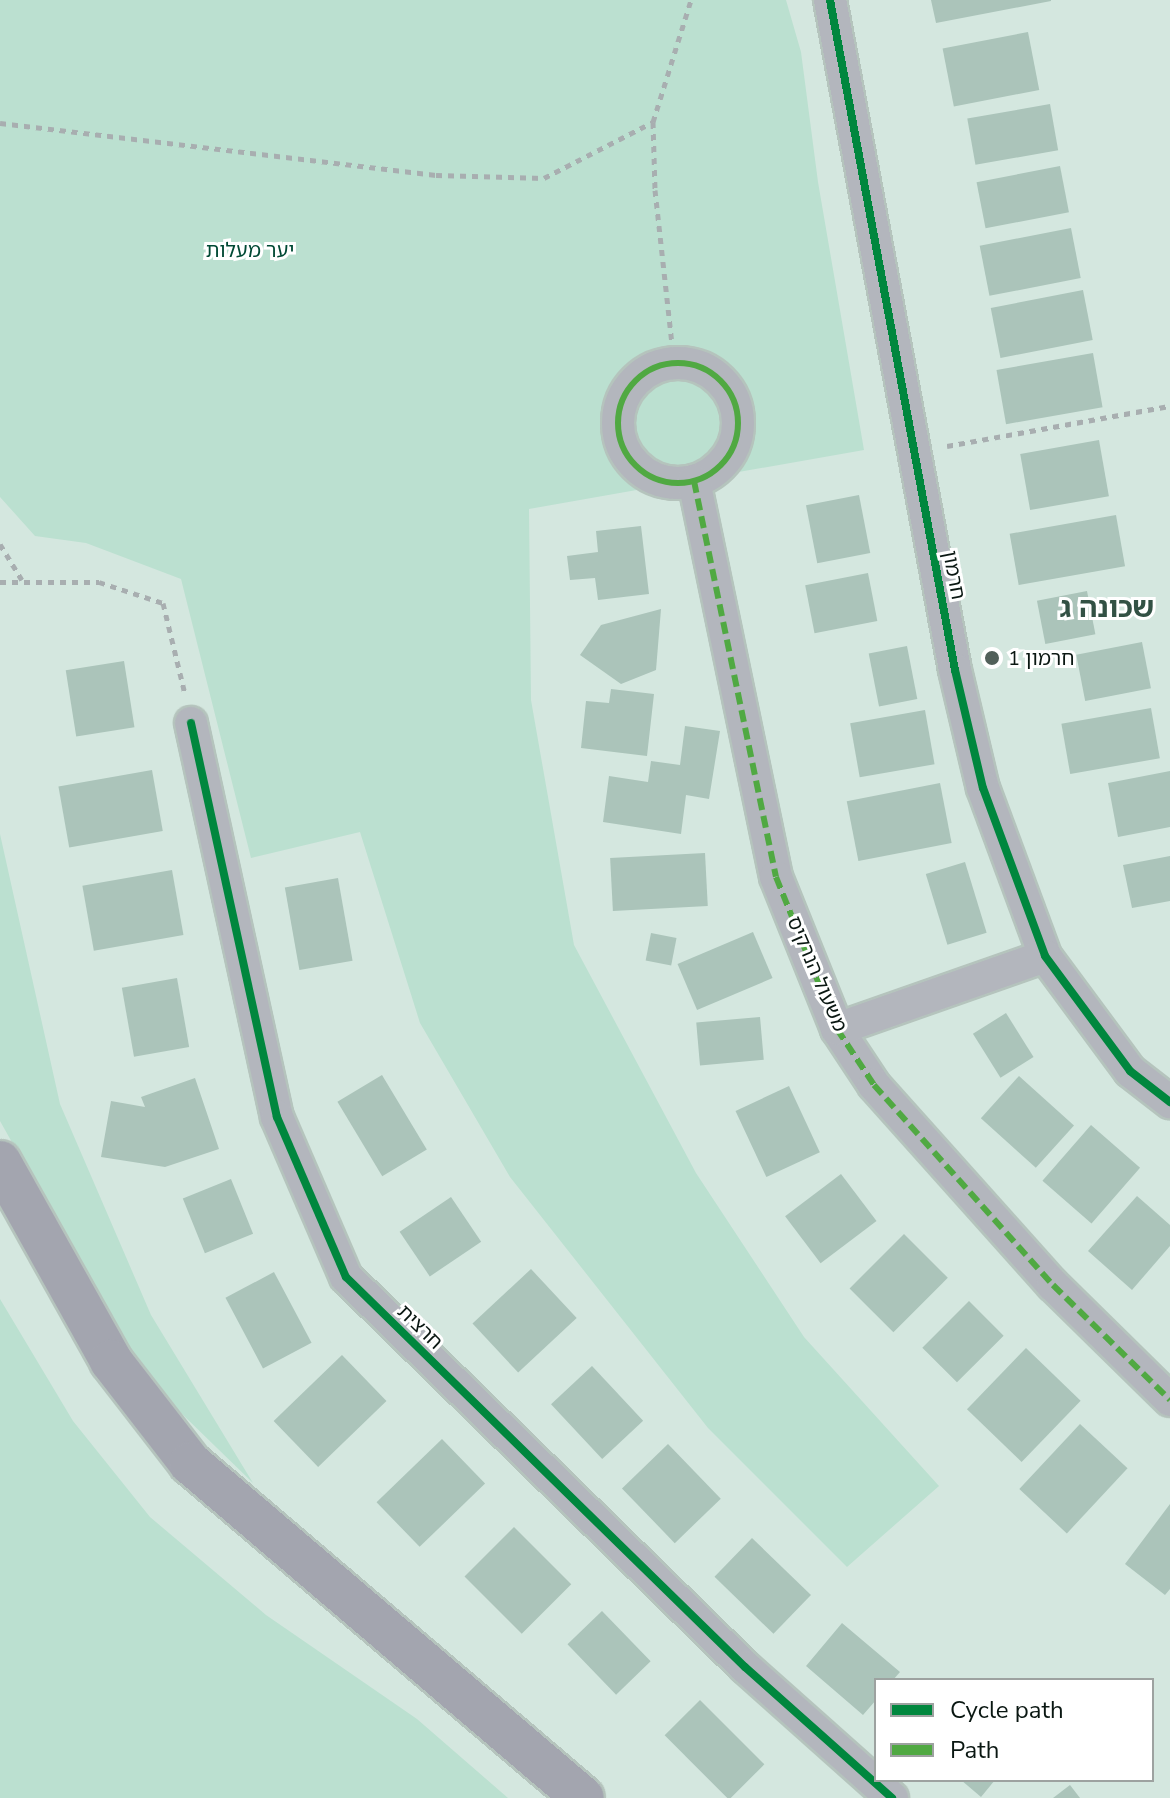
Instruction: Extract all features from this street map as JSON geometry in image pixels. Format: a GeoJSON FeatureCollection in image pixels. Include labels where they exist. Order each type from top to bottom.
{"type":"FeatureCollection","features":[{"type":"Feature","properties":{"kind":"main road"},"geometry":{"type":"LineString","coordinates":[[0,1162],[111,1361],[190,1463],[583,1798]]}},
{"type":"Feature","properties":{"kind":"street","name":"חרמון"},"geometry":{"type":"LineString","coordinates":[[830,0],[914,453],[983,788],[1045,956],[1130,1071],[1170,1102]]}},
{"type":"Feature","properties":{"kind":"street"},"geometry":{"type":"LineString","coordinates":[[674,362],[703,369],[726,386],[738,423],[726,460],[694,481],[674,483],[646,473],[625,451],[619,432],[626,393],[639,377],[674,362]]}},
{"type":"Feature","properties":{"kind":"street","name":"משעול הנרקיס"},"geometry":{"type":"LineString","coordinates":[[694,481],[776,877],[837,1029],[905,1120],[1053,1285],[1170,1400]]}},
{"type":"Feature","properties":{"kind":"street","name":"חרצית"},"geometry":{"type":"LineString","coordinates":[[191,723],[277,1117],[346,1277],[745,1667],[892,1798]]}},
{"type":"Feature","properties":{"kind":"street"},"geometry":{"type":"LineString","coordinates":[[837,1029],[1045,956]]}},
{"type":"Feature","properties":{"kind":"path"},"geometry":{"type":"LineString","coordinates":[[674,362],[655,190],[653,122],[691,0]]}},
{"type":"Feature","properties":{"kind":"path"},"geometry":{"type":"LineString","coordinates":[[0,123],[436,175],[544,178],[653,122]]}},
{"type":"Feature","properties":{"kind":"path"},"geometry":{"type":"LineString","coordinates":[[914,453],[1170,406]]}},
{"type":"Feature","properties":{"kind":"path"},"geometry":{"type":"LineString","coordinates":[[0,544],[22,580]]}},
{"type":"Feature","properties":{"kind":"path"},"geometry":{"type":"LineString","coordinates":[[0,582],[99,582],[163,603],[191,723]]}},
{"type":"Feature","properties":{"kind":"green space","name":"יער מעלות"},"geometry":{"type":"Polygon","coordinates":[[[0,0],[786,0],[801,52],[818,182],[864,450],[529,509],[531,700],[574,945],[696,1173],[804,1337],[939,1486],[847,1567],[708,1428],[510,1177],[420,1023],[360,832],[251,858],[181,579],[86,543],[35,536],[0,497],[0,0]]]}},
{"type":"Feature","properties":{"kind":"green space"},"geometry":{"type":"Polygon","coordinates":[[[0,834],[60,1104],[151,1315],[253,1483],[144,1377],[0,1121],[0,834]]]}},
{"type":"Feature","properties":{"kind":"green space"},"geometry":{"type":"Polygon","coordinates":[[[0,1299],[73,1421],[150,1517],[266,1615],[417,1719],[508,1798],[0,1798],[0,1299]]]}},
{"type":"Feature","properties":{"kind":"building"},"geometry":{"type":"Polygon","coordinates":[[[931,0],[1051,0],[1051,1],[936,23],[931,0]]]}},
{"type":"Feature","properties":{"kind":"building"},"geometry":{"type":"Polygon","coordinates":[[[1028,32],[1039,90],[954,107],[943,49],[1028,32]]]}},
{"type":"Feature","properties":{"kind":"building"},"geometry":{"type":"Polygon","coordinates":[[[1050,104],[1058,150],[975,165],[967,119],[1050,104]]]}},
{"type":"Feature","properties":{"kind":"building"},"geometry":{"type":"Polygon","coordinates":[[[1060,166],[1069,212],[986,228],[977,182],[1060,166]]]}},
{"type":"Feature","properties":{"kind":"building"},"geometry":{"type":"Polygon","coordinates":[[[1071,228],[1081,278],[989,296],[980,246],[1071,228]]]}},
{"type":"Feature","properties":{"kind":"building"},"geometry":{"type":"Polygon","coordinates":[[[1083,290],[1093,340],[1000,358],[991,308],[1083,290]]]}},
{"type":"Feature","properties":{"kind":"building"},"geometry":{"type":"Polygon","coordinates":[[[1093,353],[1103,407],[1006,424],[996,370],[1093,353]]]}},
{"type":"Feature","properties":{"kind":"building"},"geometry":{"type":"Polygon","coordinates":[[[1099,440],[1109,496],[1030,510],[1020,454],[1099,440]]]}},
{"type":"Feature","properties":{"kind":"building"},"geometry":{"type":"Polygon","coordinates":[[[859,495],[870,553],[817,563],[806,505],[859,495]]]}},
{"type":"Feature","properties":{"kind":"building"},"geometry":{"type":"Polygon","coordinates":[[[1116,515],[1125,566],[1019,585],[1010,534],[1116,515]]]}},
{"type":"Feature","properties":{"kind":"building"},"geometry":{"type":"Polygon","coordinates":[[[641,526],[649,594],[598,600],[595,578],[570,580],[567,556],[598,552],[596,531],[641,526]]]}},
{"type":"Feature","properties":{"kind":"building"},"geometry":{"type":"Polygon","coordinates":[[[868,573],[877,621],[815,633],[805,585],[868,573]]]}},
{"type":"Feature","properties":{"kind":"building"},"geometry":{"type":"Polygon","coordinates":[[[1087,591],[1095,634],[1045,644],[1037,601],[1087,591]]]}},
{"type":"Feature","properties":{"kind":"building"},"geometry":{"type":"Polygon","coordinates":[[[661,609],[656,670],[621,684],[580,655],[601,625],[661,609]]]}},
{"type":"Feature","properties":{"kind":"building"},"geometry":{"type":"Polygon","coordinates":[[[1142,642],[1151,688],[1085,701],[1076,655],[1142,642]]]}},
{"type":"Feature","properties":{"kind":"building"},"geometry":{"type":"Polygon","coordinates":[[[907,646],[917,699],[879,706],[869,653],[907,646]]]}},
{"type":"Feature","properties":{"kind":"building"},"geometry":{"type":"Polygon","coordinates":[[[124,661],[134,727],[76,736],[66,670],[124,661]]]}},
{"type":"Feature","properties":{"kind":"building"},"geometry":{"type":"Polygon","coordinates":[[[611,689],[654,694],[647,756],[581,748],[586,701],[609,703],[611,689]]]}},
{"type":"Feature","properties":{"kind":"building"},"geometry":{"type":"Polygon","coordinates":[[[1151,708],[1160,758],[1070,774],[1061,724],[1151,708]]]}},
{"type":"Feature","properties":{"kind":"building"},"geometry":{"type":"Polygon","coordinates":[[[925,710],[935,764],[860,777],[850,723],[925,710]]]}},
{"type":"Feature","properties":{"kind":"building"},"geometry":{"type":"Polygon","coordinates":[[[685,726],[720,731],[709,799],[686,795],[681,834],[603,822],[609,776],[648,782],[651,761],[680,765],[685,726]]]}},
{"type":"Feature","properties":{"kind":"building"},"geometry":{"type":"Polygon","coordinates":[[[152,770],[163,831],[69,848],[58,786],[152,770]]]}},
{"type":"Feature","properties":{"kind":"building"},"geometry":{"type":"Polygon","coordinates":[[[1170,771],[1170,827],[1118,837],[1108,783],[1170,771]]]}},
{"type":"Feature","properties":{"kind":"building"},"geometry":{"type":"Polygon","coordinates":[[[940,783],[952,843],[858,861],[847,801],[940,783]]]}},
{"type":"Feature","properties":{"kind":"building"},"geometry":{"type":"Polygon","coordinates":[[[705,853],[708,906],[613,911],[610,858],[705,853]]]}},
{"type":"Feature","properties":{"kind":"building"},"geometry":{"type":"Polygon","coordinates":[[[1170,856],[1170,901],[1132,908],[1123,865],[1170,856]]]}},
{"type":"Feature","properties":{"kind":"building"},"geometry":{"type":"Polygon","coordinates":[[[965,862],[987,933],[947,945],[926,874],[965,862]]]}},
{"type":"Feature","properties":{"kind":"building"},"geometry":{"type":"Polygon","coordinates":[[[172,870],[183,935],[94,951],[82,886],[172,870]]]}},
{"type":"Feature","properties":{"kind":"building"},"geometry":{"type":"Polygon","coordinates":[[[338,878],[353,961],[299,970],[285,887],[338,878]]]}},
{"type":"Feature","properties":{"kind":"building"},"geometry":{"type":"Polygon","coordinates":[[[753,932],[773,978],[697,1010],[678,964],[753,932]]]}},
{"type":"Feature","properties":{"kind":"building"},"geometry":{"type":"Polygon","coordinates":[[[651,933],[677,938],[671,965],[646,960],[651,933]]]}},
{"type":"Feature","properties":{"kind":"building"},"geometry":{"type":"Polygon","coordinates":[[[177,978],[189,1047],[134,1057],[122,988],[177,978]]]}},
{"type":"Feature","properties":{"kind":"building"},"geometry":{"type":"Polygon","coordinates":[[[1006,1013],[1034,1057],[1000,1078],[973,1034],[1006,1013]]]}},
{"type":"Feature","properties":{"kind":"building"},"geometry":{"type":"Polygon","coordinates":[[[760,1017],[764,1060],[700,1065],[696,1023],[760,1017]]]}},
{"type":"Feature","properties":{"kind":"building"},"geometry":{"type":"Polygon","coordinates":[[[382,1075],[427,1150],[382,1176],[337,1102],[382,1075]]]}},
{"type":"Feature","properties":{"kind":"building"},"geometry":{"type":"Polygon","coordinates":[[[1019,1076],[1074,1126],[1036,1168],[981,1118],[1019,1076]]]}},
{"type":"Feature","properties":{"kind":"building"},"geometry":{"type":"Polygon","coordinates":[[[195,1078],[219,1149],[165,1167],[101,1157],[111,1101],[145,1107],[141,1097],[195,1078]]]}},
{"type":"Feature","properties":{"kind":"building"},"geometry":{"type":"Polygon","coordinates":[[[789,1086],[820,1152],[766,1177],[736,1111],[789,1086]]]}},
{"type":"Feature","properties":{"kind":"building"},"geometry":{"type":"Polygon","coordinates":[[[1091,1125],[1140,1168],[1092,1223],[1042,1181],[1091,1125]]]}},
{"type":"Feature","properties":{"kind":"building"},"geometry":{"type":"Polygon","coordinates":[[[841,1174],[877,1221],[821,1263],[785,1216],[841,1174]]]}},
{"type":"Feature","properties":{"kind":"building"},"geometry":{"type":"Polygon","coordinates":[[[231,1179],[253,1234],[205,1253],[183,1198],[231,1179]]]}},
{"type":"Feature","properties":{"kind":"building"},"geometry":{"type":"Polygon","coordinates":[[[1137,1196],[1170,1225],[1170,1246],[1132,1290],[1088,1251],[1137,1196]]]}},
{"type":"Feature","properties":{"kind":"building"},"geometry":{"type":"Polygon","coordinates":[[[451,1197],[481,1242],[430,1276],[400,1232],[451,1197]]]}},
{"type":"Feature","properties":{"kind":"building"},"geometry":{"type":"Polygon","coordinates":[[[904,1234],[948,1278],[893,1332],[850,1288],[904,1234]]]}},
{"type":"Feature","properties":{"kind":"building"},"geometry":{"type":"Polygon","coordinates":[[[531,1269],[577,1318],[518,1373],[472,1324],[531,1269]]]}},
{"type":"Feature","properties":{"kind":"building"},"geometry":{"type":"Polygon","coordinates":[[[274,1272],[312,1343],[263,1368],[225,1298],[274,1272]]]}},
{"type":"Feature","properties":{"kind":"building"},"geometry":{"type":"Polygon","coordinates":[[[969,1301],[1004,1336],[957,1382],[922,1348],[969,1301]]]}},
{"type":"Feature","properties":{"kind":"building"},"geometry":{"type":"Polygon","coordinates":[[[1026,1348],[1081,1401],[1022,1462],[967,1409],[1026,1348]]]}},
{"type":"Feature","properties":{"kind":"building"},"geometry":{"type":"Polygon","coordinates":[[[342,1355],[386,1401],[318,1467],[274,1421],[342,1355]]]}},
{"type":"Feature","properties":{"kind":"building"},"geometry":{"type":"Polygon","coordinates":[[[592,1366],[643,1421],[602,1459],[551,1404],[592,1366]]]}},
{"type":"Feature","properties":{"kind":"building"},"geometry":{"type":"Polygon","coordinates":[[[1080,1424],[1128,1468],[1067,1533],[1019,1489],[1080,1424]]]}},
{"type":"Feature","properties":{"kind":"building"},"geometry":{"type":"Polygon","coordinates":[[[442,1439],[485,1484],[420,1547],[377,1502],[442,1439]]]}},
{"type":"Feature","properties":{"kind":"building"},"geometry":{"type":"Polygon","coordinates":[[[668,1444],[721,1499],[675,1543],[622,1488],[668,1444]]]}},
{"type":"Feature","properties":{"kind":"building"},"geometry":{"type":"Polygon","coordinates":[[[1170,1504],[1170,1589],[1165,1595],[1125,1564],[1170,1504]]]}},
{"type":"Feature","properties":{"kind":"building"},"geometry":{"type":"Polygon","coordinates":[[[514,1527],[571,1584],[522,1634],[465,1576],[514,1527]]]}},
{"type":"Feature","properties":{"kind":"building"},"geometry":{"type":"Polygon","coordinates":[[[752,1538],[811,1595],[773,1634],[714,1577],[752,1538]]]}},
{"type":"Feature","properties":{"kind":"building"},"geometry":{"type":"Polygon","coordinates":[[[602,1611],[651,1661],[616,1695],[567,1644],[602,1611]]]}},
{"type":"Feature","properties":{"kind":"building"},"geometry":{"type":"Polygon","coordinates":[[[842,1623],[900,1672],[895,1678],[874,1678],[874,1702],[863,1715],[806,1666],[842,1623]]]}},
{"type":"Feature","properties":{"kind":"building"},"geometry":{"type":"Polygon","coordinates":[[[700,1700],[764,1764],[727,1798],[665,1735],[700,1700]]]}},
{"type":"Feature","properties":{"kind":"building"},"geometry":{"type":"Polygon","coordinates":[[[963,1782],[993,1782],[981,1797],[963,1782]]]}},
{"type":"Feature","properties":{"kind":"building"},"geometry":{"type":"Polygon","coordinates":[[[1070,1785],[1080,1798],[1053,1798],[1070,1785]]]}},
{"type":"Feature","properties":{"kind":"marked path"},"geometry":{"type":"LineString","coordinates":[[678,363],[701,368],[720,381],[733,400],[738,423],[733,446],[720,465],[701,478],[678,483],[655,478],[636,465],[623,446],[618,423],[623,400],[636,381],[655,368],[678,363]]}},
{"type":"Feature","properties":{"kind":"marked path"},"geometry":{"type":"LineString","coordinates":[[694,481],[776,877],[837,1029],[874,1085],[1053,1285],[1170,1400]]}},
{"type":"Feature","properties":{"kind":"cycle path"},"geometry":{"type":"LineString","coordinates":[[830,0],[955,670],[983,788],[1045,956],[1130,1071],[1170,1102]]}},
{"type":"Feature","properties":{"kind":"cycle path"},"geometry":{"type":"LineString","coordinates":[[191,723],[277,1117],[346,1277],[745,1667],[874,1782]]}},
{"type":"Feature","properties":{"kind":"cycle path"},"geometry":{"type":"LineString","coordinates":[[874,1782],[892,1798]]}},
{"type":"Feature","properties":{"kind":"place","name":"חרמון 1"},"geometry":{"type":"Point","coordinates":[992,658]}},
{"type":"Feature","properties":{"kind":"district","name":"שכונה ג"},"geometry":{"type":"Point","coordinates":[1107,608]}}]}
